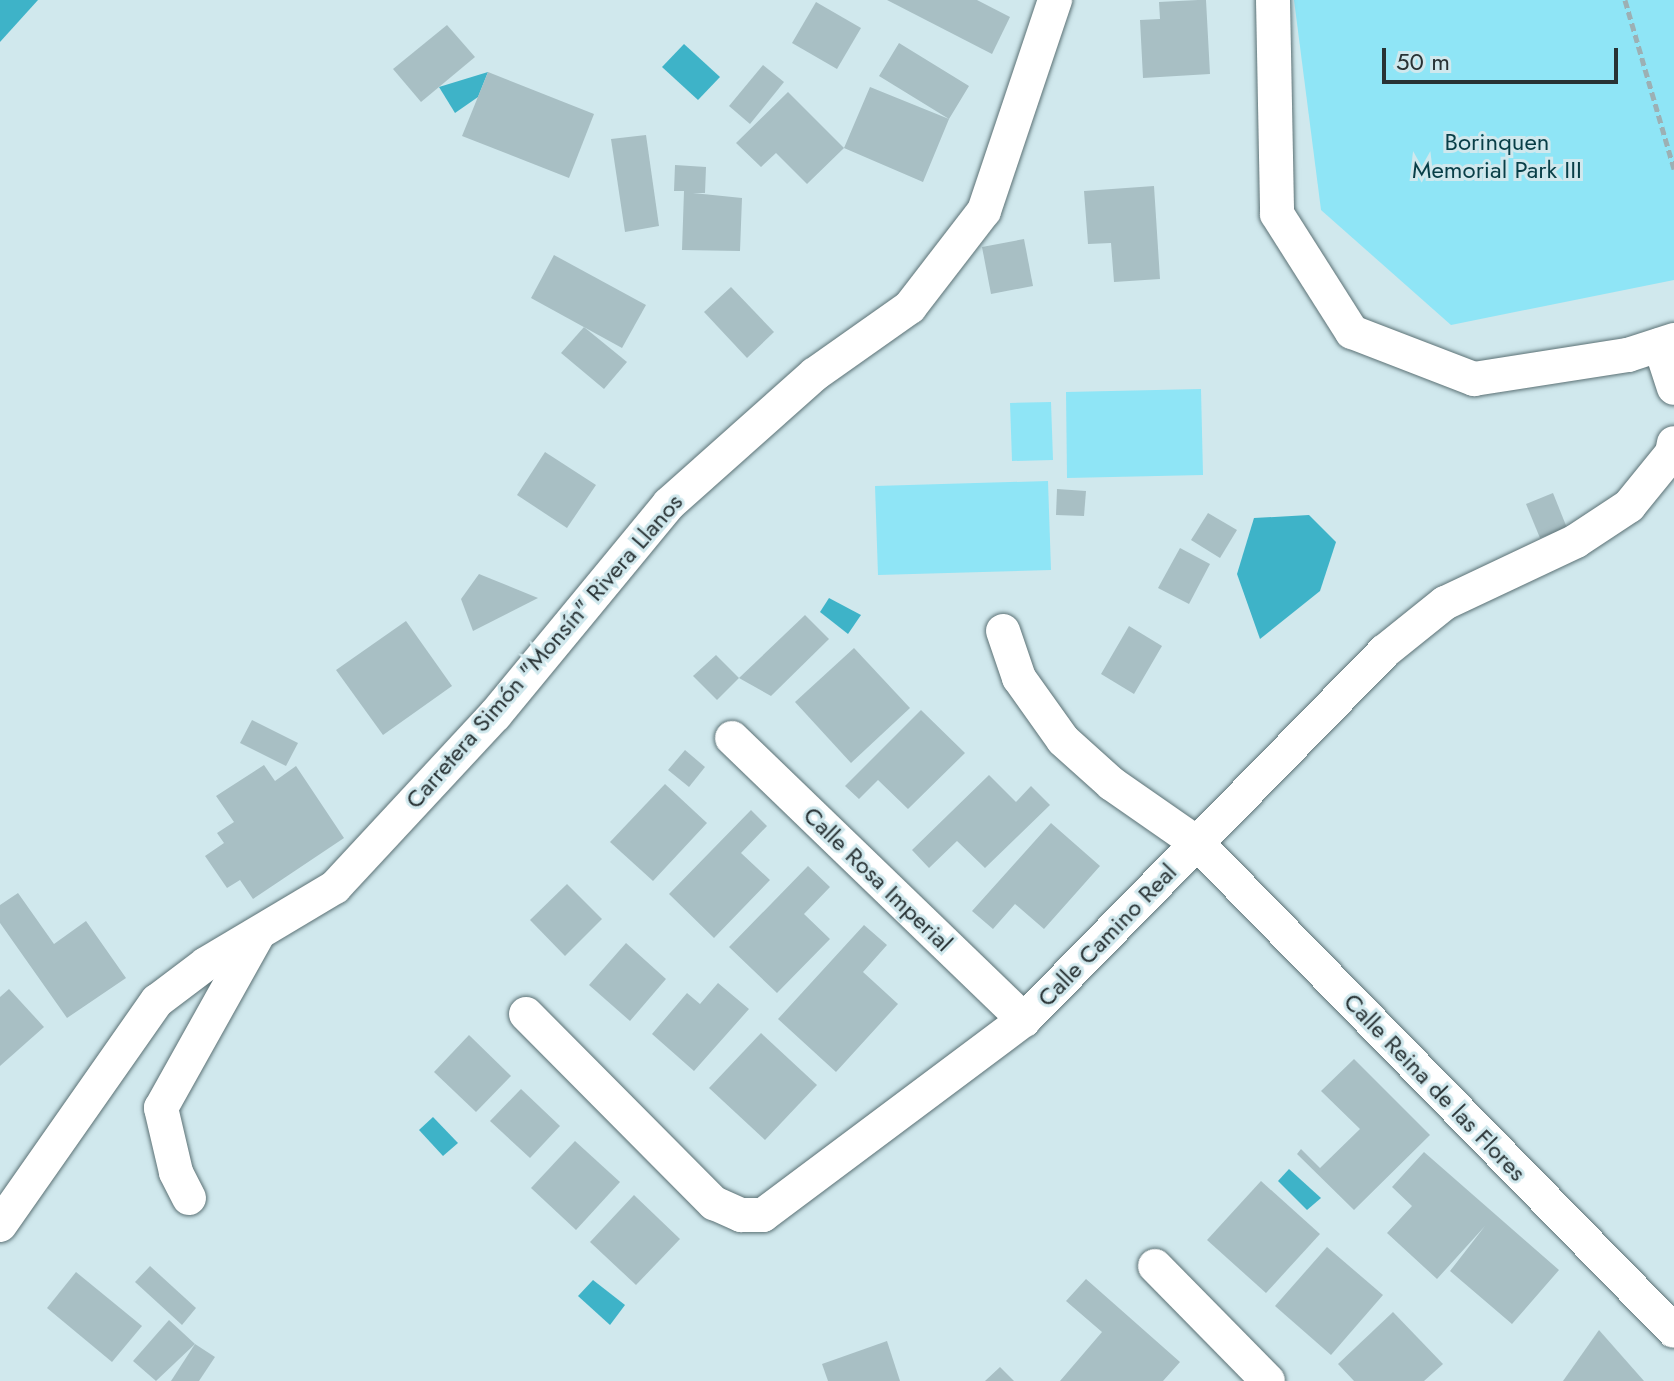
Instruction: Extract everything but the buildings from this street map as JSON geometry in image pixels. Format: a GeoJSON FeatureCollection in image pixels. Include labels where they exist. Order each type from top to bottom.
{"type":"FeatureCollection","features":[{"type":"Feature","properties":{"kind":"street","name":"Carretera Simón \"Monsín\" Rivera Llanos"},"geometry":{"type":"LineString","coordinates":[[0,1225],[157,1001],[260,932],[335,887],[495,715],[669,504],[815,374],[910,307],[984,211],[1055,0]]}},
{"type":"Feature","properties":{"kind":"street"},"geometry":{"type":"LineString","coordinates":[[1273,0],[1277,214],[1352,332],[1474,379],[1628,355],[1667,343],[1674,388]]}},
{"type":"Feature","properties":{"kind":"street","name":"Calle Camino Real"},"geometry":{"type":"LineString","coordinates":[[526,1014],[714,1203],[741,1215],[763,1215],[1024,1020],[1385,651],[1445,603],[1576,541],[1629,506],[1672,453],[1674,443]]}},
{"type":"Feature","properties":{"kind":"street","name":"Calle Reina de las Flores"},"geometry":{"type":"LineString","coordinates":[[1003,631],[1019,678],[1063,740],[1112,784],[1197,843],[1674,1331]]}},
{"type":"Feature","properties":{"kind":"street","name":"Calle Rosa Imperial"},"geometry":{"type":"LineString","coordinates":[[732,738],[1024,1020]]}},
{"type":"Feature","properties":{"kind":"street"},"geometry":{"type":"LineString","coordinates":[[189,1198],[176,1172],[161,1108],[260,932]]}},
{"type":"Feature","properties":{"kind":"street"},"geometry":{"type":"LineString","coordinates":[[1155,1266],[1268,1381]]}},
{"type":"Feature","properties":{"kind":"path"},"geometry":{"type":"LineString","coordinates":[[1625,0],[1674,169]]}},
{"type":"Feature","properties":{"kind":"green space","name":"Borinquen Memorial Park III"},"geometry":{"type":"Polygon","coordinates":[[[1294,0],[1674,0],[1674,280],[1451,325],[1321,210],[1294,0]]]}},
{"type":"Feature","properties":{"kind":"green space"},"geometry":{"type":"Polygon","coordinates":[[[1201,389],[1203,475],[1067,478],[1066,392],[1201,389]]]}},
{"type":"Feature","properties":{"kind":"green space"},"geometry":{"type":"Polygon","coordinates":[[[1051,402],[1053,460],[1012,461],[1010,403],[1051,402]]]}},
{"type":"Feature","properties":{"kind":"green space"},"geometry":{"type":"Polygon","coordinates":[[[1048,481],[1051,570],[878,575],[875,486],[1048,481]]]}},
{"type":"Feature","properties":{"kind":"shaded area"},"geometry":{"type":"Polygon","coordinates":[[[0,0],[38,0],[0,42],[0,0]]]}},
{"type":"Feature","properties":{"kind":"shaded area"},"geometry":{"type":"Polygon","coordinates":[[[684,44],[720,77],[698,100],[662,67],[684,44]]]}},
{"type":"Feature","properties":{"kind":"shaded area"},"geometry":{"type":"Polygon","coordinates":[[[488,72],[478,97],[455,113],[439,87],[488,72]]]}},
{"type":"Feature","properties":{"kind":"shaded area"},"geometry":{"type":"Polygon","coordinates":[[[1309,515],[1336,542],[1320,591],[1260,639],[1237,574],[1254,518],[1309,515]]]}},
{"type":"Feature","properties":{"kind":"shaded area"},"geometry":{"type":"Polygon","coordinates":[[[829,598],[861,615],[848,634],[820,612],[829,598]]]}},
{"type":"Feature","properties":{"kind":"shaded area"},"geometry":{"type":"Polygon","coordinates":[[[433,1117],[458,1143],[443,1156],[419,1130],[433,1117]]]}},
{"type":"Feature","properties":{"kind":"shaded area"},"geometry":{"type":"Polygon","coordinates":[[[1289,1169],[1321,1198],[1307,1210],[1278,1181],[1289,1169]]]}},
{"type":"Feature","properties":{"kind":"shaded area"},"geometry":{"type":"Polygon","coordinates":[[[593,1280],[625,1305],[610,1325],[578,1296],[593,1280]]]}}]}
